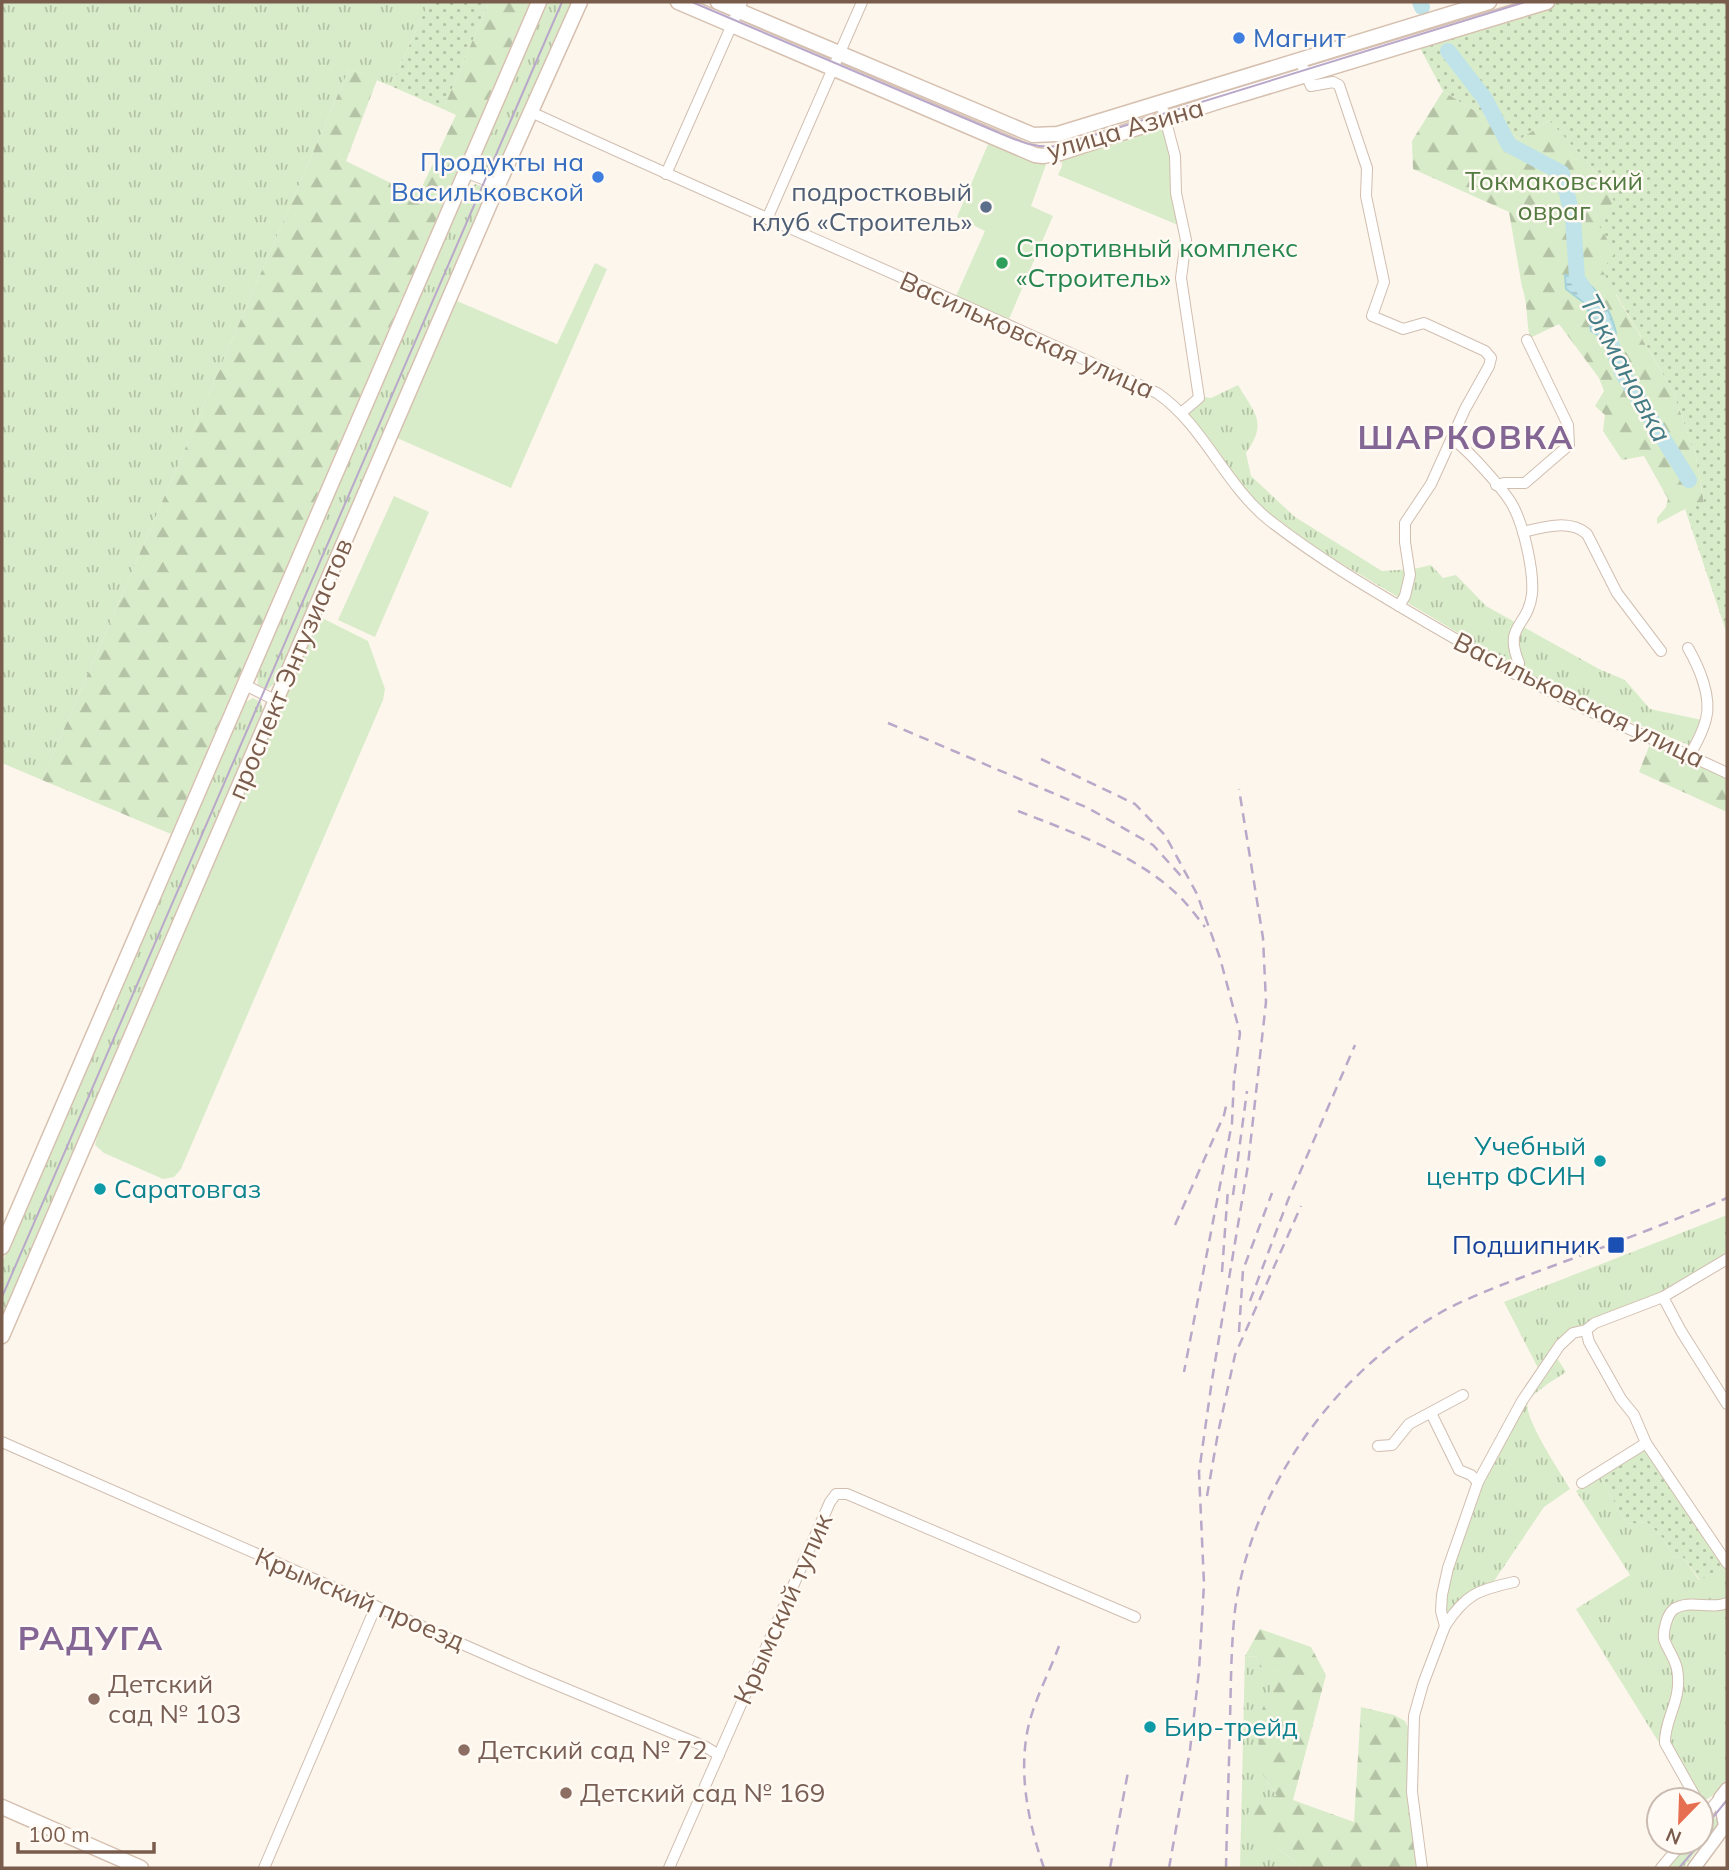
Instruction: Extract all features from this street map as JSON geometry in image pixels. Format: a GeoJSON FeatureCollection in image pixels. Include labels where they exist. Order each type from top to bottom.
{"type":"FeatureCollection","features":[{"type":"Feature","properties":{"kind":"main road","name":"проспект Энтузиастов"},"geometry":{"type":"LineString","coordinates":[[2,1247],[539,2]]}},
{"type":"Feature","properties":{"kind":"main road","name":"проспект Энтузиастов"},"geometry":{"type":"LineString","coordinates":[[2,1336],[498,185],[580,2]]}},
{"type":"Feature","properties":{"kind":"main road","name":"улица Азина"},"geometry":{"type":"LineString","coordinates":[[678,2],[1035,155],[1060,153],[1546,2]]}},
{"type":"Feature","properties":{"kind":"main road","name":"улица Азина"},"geometry":{"type":"LineString","coordinates":[[718,2],[740,6],[839,54],[1033,135],[1058,134],[1489,2]]}},
{"type":"Feature","properties":{"kind":"main road"},"geometry":{"type":"LineString","coordinates":[[2,1807],[141,1868]]}},
{"type":"Feature","properties":{"kind":"street"},"geometry":{"type":"LineString","coordinates":[[766,219],[862,2]]}},
{"type":"Feature","properties":{"kind":"street"},"geometry":{"type":"LineString","coordinates":[[666,174],[740,6]]}},
{"type":"Feature","properties":{"kind":"street"},"geometry":{"type":"LineString","coordinates":[[1300,61],[1311,86],[1333,82],[1339,85],[1367,168],[1366,196],[1384,282],[1373,316],[1403,329],[1424,323],[1485,351],[1491,358],[1431,484],[1405,523],[1410,576],[1405,596],[1399,606]]}},
{"type":"Feature","properties":{"kind":"street"},"geometry":{"type":"LineString","coordinates":[[1161,103],[1175,156],[1176,193],[1186,240],[1181,278],[1199,398],[1181,414]]}},
{"type":"Feature","properties":{"kind":"street","name":"Васильковская улица"},"geometry":{"type":"LineString","coordinates":[[531,112],[766,219],[1009,324],[1157,393],[1170,401],[1230,479],[1265,517],[1304,547],[1515,674],[1727,773]]}},
{"type":"Feature","properties":{"kind":"street"},"geometry":{"type":"LineString","coordinates":[[464,172],[498,185]]}},
{"type":"Feature","properties":{"kind":"street"},"geometry":{"type":"LineString","coordinates":[[1496,485],[1525,483],[1569,445],[1568,425],[1527,340]]}},
{"type":"Feature","properties":{"kind":"street"},"geometry":{"type":"LineString","coordinates":[[1452,439],[1467,450],[1513,505],[1523,532],[1531,572],[1532,594],[1528,613],[1514,634],[1513,642],[1519,663],[1515,674]]}},
{"type":"Feature","properties":{"kind":"street"},"geometry":{"type":"LineString","coordinates":[[1523,532],[1560,525],[1579,527],[1596,547],[1617,593],[1661,651]]}},
{"type":"Feature","properties":{"kind":"street"},"geometry":{"type":"LineString","coordinates":[[1688,648],[1697,664],[1707,702],[1707,715],[1690,755]]}},
{"type":"Feature","properties":{"kind":"street"},"geometry":{"type":"LineString","coordinates":[[245,685],[277,701]]}},
{"type":"Feature","properties":{"kind":"street"},"geometry":{"type":"LineString","coordinates":[[1445,1626],[1441,1611],[1444,1583],[1478,1482],[1522,1401],[1560,1345],[1573,1333],[1663,1297],[1727,1259]]}},
{"type":"Feature","properties":{"kind":"street"},"geometry":{"type":"LineString","coordinates":[[1663,1297],[1727,1404]]}},
{"type":"Feature","properties":{"kind":"street"},"geometry":{"type":"LineString","coordinates":[[1586,1330],[1589,1342],[1621,1399],[1634,1415],[1646,1443],[1727,1563]]}},
{"type":"Feature","properties":{"kind":"street"},"geometry":{"type":"LineString","coordinates":[[1378,1446],[1392,1445],[1409,1424],[1463,1395]]}},
{"type":"Feature","properties":{"kind":"street"},"geometry":{"type":"LineString","coordinates":[[1431,1413],[1460,1470],[1478,1482]]}},
{"type":"Feature","properties":{"kind":"street","name":"Крымский проезд"},"geometry":{"type":"LineString","coordinates":[[2,1442],[528,1673],[704,1746],[719,1755]]}},
{"type":"Feature","properties":{"kind":"street"},"geometry":{"type":"LineString","coordinates":[[1583,1483],[1646,1443]]}},
{"type":"Feature","properties":{"kind":"street","name":"Крымский тупик"},"geometry":{"type":"LineString","coordinates":[[669,1868],[830,1502],[836,1494],[847,1494],[1135,1617]]}},
{"type":"Feature","properties":{"kind":"street"},"geometry":{"type":"LineString","coordinates":[[1422,1868],[1412,1792],[1415,1716],[1423,1684],[1445,1626],[1456,1608],[1464,1600],[1496,1586],[1514,1582]]}},
{"type":"Feature","properties":{"kind":"street"},"geometry":{"type":"LineString","coordinates":[[1689,1786],[1665,1743],[1665,1734],[1676,1703],[1678,1683],[1673,1655],[1664,1639],[1668,1615],[1674,1609],[1687,1605],[1719,1606],[1727,1603]]}},
{"type":"Feature","properties":{"kind":"street"},"geometry":{"type":"LineString","coordinates":[[264,1868],[376,1606]]}},
{"type":"Feature","properties":{"kind":"street"},"geometry":{"type":"LineString","coordinates":[[1697,1867],[1726,1825],[1724,1793]]}},
{"type":"Feature","properties":{"kind":"green space"},"geometry":{"type":"Polygon","coordinates":[[[2,2],[429,2],[391,86],[349,69],[42,780],[2,763],[2,2]]]}},
{"type":"Feature","properties":{"kind":"green space"},"geometry":{"type":"Polygon","coordinates":[[[429,2],[489,2],[443,109],[391,86],[429,2]]]}},
{"type":"Feature","properties":{"kind":"green space"},"geometry":{"type":"Polygon","coordinates":[[[489,2],[530,2],[171,834],[42,780],[349,69],[377,80],[346,161],[409,192],[420,191],[456,115],[443,109],[489,2]]]}},
{"type":"Feature","properties":{"kind":"green space"},"geometry":{"type":"Polygon","coordinates":[[[548,2],[573,2],[499,171],[494,176],[481,172],[478,162],[548,2]]]}},
{"type":"Feature","properties":{"kind":"green space"},"geometry":{"type":"Polygon","coordinates":[[[1560,2],[1727,2],[1727,634],[1685,509],[1704,502],[1696,457],[1673,391],[1602,270],[1615,253],[1597,222],[1614,201],[1591,166],[1549,120],[1520,139],[1443,91],[1419,46],[1560,2]]]}},
{"type":"Feature","properties":{"kind":"green space","name":"Токмаковский овраг"},"geometry":{"type":"Polygon","coordinates":[[[1443,91],[1520,139],[1549,120],[1591,166],[1614,201],[1616,295],[1673,391],[1696,457],[1704,503],[1685,509],[1657,524],[1657,518],[1666,507],[1668,499],[1644,456],[1622,460],[1603,431],[1605,415],[1595,406],[1604,391],[1599,378],[1559,324],[1530,338],[1509,212],[1413,169],[1412,141],[1443,91]]]}},
{"type":"Feature","properties":{"kind":"green space"},"geometry":{"type":"Polygon","coordinates":[[[1163,127],[1170,157],[1172,195],[1178,225],[1058,175],[1062,166],[1061,157],[1163,127]]]}},
{"type":"Feature","properties":{"kind":"green space","name":"Спортивный комплекс «Строитель»"},"geometry":{"type":"Polygon","coordinates":[[[989,142],[1048,159],[1031,206],[1053,216],[1009,319],[956,296],[985,231],[957,217],[989,142]]]}},
{"type":"Feature","properties":{"kind":"green space"},"geometry":{"type":"Polygon","coordinates":[[[476,184],[485,188],[488,197],[275,683],[268,689],[258,685],[257,675],[467,188],[476,184]]]}},
{"type":"Feature","properties":{"kind":"green space"},"geometry":{"type":"Polygon","coordinates":[[[595,263],[607,269],[511,488],[397,438],[457,301],[557,344],[595,263]]]}},
{"type":"Feature","properties":{"kind":"green space"},"geometry":{"type":"Polygon","coordinates":[[[1238,385],[1257,418],[1256,433],[1246,453],[1251,476],[1295,517],[1382,571],[1431,565],[1443,578],[1456,575],[1486,606],[1599,669],[1625,680],[1650,709],[1702,720],[1689,745],[1597,708],[1514,666],[1307,543],[1267,514],[1235,478],[1180,406],[1195,396],[1211,398],[1238,385]]]}},
{"type":"Feature","properties":{"kind":"green space"},"geometry":{"type":"Polygon","coordinates":[[[394,496],[429,512],[375,637],[338,620],[394,496]]]}},
{"type":"Feature","properties":{"kind":"green space"},"geometry":{"type":"Polygon","coordinates":[[[320,617],[368,641],[385,689],[383,700],[181,1169],[174,1177],[163,1179],[104,1153],[95,1145],[98,1132],[320,617]]]}},
{"type":"Feature","properties":{"kind":"green space"},"geometry":{"type":"Polygon","coordinates":[[[253,698],[261,702],[263,710],[2,1319],[2,1263],[246,702],[253,698]]]}},
{"type":"Feature","properties":{"kind":"green space"},"geometry":{"type":"Polygon","coordinates":[[[1654,743],[1727,779],[1727,812],[1639,772],[1650,744],[1654,743]]]}},
{"type":"Feature","properties":{"kind":"green space"},"geometry":{"type":"Polygon","coordinates":[[[1727,1215],[1727,1254],[1649,1299],[1571,1331],[1539,1370],[1504,1302],[1727,1215]]]}},
{"type":"Feature","properties":{"kind":"green space"},"geometry":{"type":"Polygon","coordinates":[[[1555,1355],[1566,1372],[1534,1394],[1528,1402],[1528,1409],[1537,1432],[1570,1489],[1544,1507],[1494,1581],[1463,1597],[1446,1614],[1444,1594],[1480,1487],[1515,1415],[1555,1355]]]}},
{"type":"Feature","properties":{"kind":"green space"},"geometry":{"type":"Polygon","coordinates":[[[1640,1449],[1646,1449],[1726,1566],[1700,1580],[1682,1556],[1674,1558],[1662,1537],[1647,1522],[1627,1524],[1599,1475],[1640,1449]]]}},
{"type":"Feature","properties":{"kind":"green space"},"geometry":{"type":"Polygon","coordinates":[[[1599,1475],[1627,1524],[1647,1522],[1662,1537],[1674,1558],[1682,1556],[1699,1580],[1726,1566],[1727,1568],[1727,1779],[1715,1793],[1715,1786],[1687,1786],[1684,1783],[1576,1609],[1630,1575],[1576,1491],[1599,1475]]]}},
{"type":"Feature","properties":{"kind":"green space"},"geometry":{"type":"Polygon","coordinates":[[[1260,1629],[1311,1647],[1326,1675],[1293,1800],[1354,1822],[1361,1707],[1394,1715],[1405,1721],[1410,1732],[1407,1793],[1418,1868],[1303,1868],[1259,1837],[1247,1815],[1256,1799],[1277,1796],[1263,1775],[1258,1752],[1260,1714],[1279,1672],[1260,1667],[1256,1657],[1245,1656],[1260,1629]]]}},
{"type":"Feature","properties":{"kind":"green space"},"geometry":{"type":"Polygon","coordinates":[[[1245,1656],[1256,1657],[1260,1667],[1280,1672],[1260,1714],[1263,1775],[1277,1796],[1260,1837],[1303,1868],[1240,1868],[1245,1656]]]}},
{"type":"Feature","properties":{"kind":"green space"},"geometry":{"type":"Polygon","coordinates":[[[1678,1856],[1693,1856],[1683,1868],[1668,1868],[1678,1856]]]}},
{"type":"Feature","properties":{"kind":"water"},"geometry":{"type":"Polygon","coordinates":[[[1565,275],[1582,280],[1600,296],[1612,318],[1616,333],[1609,342],[1591,331],[1587,305],[1566,289],[1565,275]]]}},
{"type":"Feature","properties":{"kind":"waterway","name":"Токмановка"},"geometry":{"type":"LineString","coordinates":[[1420,2],[1422,7]]}},
{"type":"Feature","properties":{"kind":"waterway","name":"Токмановка"},"geometry":{"type":"LineString","coordinates":[[1448,51],[1485,99],[1509,145],[1562,173],[1573,219],[1577,278],[1588,295]]}},
{"type":"Feature","properties":{"kind":"waterway","name":"Токмановка"},"geometry":{"type":"LineString","coordinates":[[1603,323],[1622,372],[1689,480]]}},
{"type":"Feature","properties":{"kind":"tram line"},"geometry":{"type":"LineString","coordinates":[[2,1297],[562,2]]}},
{"type":"Feature","properties":{"kind":"tram line"},"geometry":{"type":"LineString","coordinates":[[692,2],[1012,138],[1051,147],[1525,2]]}},
{"type":"Feature","properties":{"kind":"tram line"},"geometry":{"type":"LineString","coordinates":[[1715,1815],[1727,1800]]}},
{"type":"Feature","properties":{"kind":"tram line"},"geometry":{"type":"LineString","coordinates":[[1679,1868],[1689,1856]]}},
{"type":"Feature","properties":{"kind":"railway"},"geometry":{"type":"LineString","coordinates":[[888,723],[1088,808],[1153,845],[1181,876]]}},
{"type":"Feature","properties":{"kind":"railway"},"geometry":{"type":"LineString","coordinates":[[1041,759],[1135,804],[1165,835],[1197,894],[1220,958],[1240,1033],[1232,1123],[1184,1372]]}},
{"type":"Feature","properties":{"kind":"railway"},"geometry":{"type":"LineString","coordinates":[[1169,1868],[1190,1750],[1199,1671],[1204,1584],[1199,1472],[1248,1165],[1266,1002],[1263,938],[1239,789]]}},
{"type":"Feature","properties":{"kind":"railway"},"geometry":{"type":"LineString","coordinates":[[1018,811],[1104,846],[1145,869],[1180,897],[1205,927]]}},
{"type":"Feature","properties":{"kind":"railway"},"geometry":{"type":"LineString","coordinates":[[1250,1301],[1288,1200],[1355,1045]]}},
{"type":"Feature","properties":{"kind":"railway"},"geometry":{"type":"LineString","coordinates":[[1233,1195],[1247,1091]]}},
{"type":"Feature","properties":{"kind":"railway"},"geometry":{"type":"LineString","coordinates":[[1175,1225],[1224,1115],[1227,1102]]}},
{"type":"Feature","properties":{"kind":"railway"},"geometry":{"type":"LineString","coordinates":[[1222,1272],[1228,1189]]}},
{"type":"Feature","properties":{"kind":"railway"},"geometry":{"type":"LineString","coordinates":[[1239,1332],[1243,1270],[1272,1193]]}},
{"type":"Feature","properties":{"kind":"railway"},"geometry":{"type":"LineString","coordinates":[[1226,1868],[1235,1610],[1245,1564],[1260,1519],[1281,1475],[1307,1435],[1337,1397],[1370,1363],[1407,1334],[1447,1309],[1498,1286],[1727,1198]]}},
{"type":"Feature","properties":{"kind":"railway"},"geometry":{"type":"LineString","coordinates":[[1207,1496],[1235,1355],[1301,1206]]}},
{"type":"Feature","properties":{"kind":"railway"},"geometry":{"type":"LineString","coordinates":[[1044,1868],[1027,1800],[1025,1746],[1034,1708],[1059,1646]]}},
{"type":"Feature","properties":{"kind":"railway"},"geometry":{"type":"LineString","coordinates":[[1110,1868],[1128,1772]]}},
{"type":"Feature","properties":{"kind":"place","name":"Магнит"},"geometry":{"type":"Point","coordinates":[1239,38]}},
{"type":"Feature","properties":{"kind":"place","name":"Продукты на Васильковской"},"geometry":{"type":"Point","coordinates":[598,177]}},
{"type":"Feature","properties":{"kind":"place","name":"подростковый клуб «Строитель»"},"geometry":{"type":"Point","coordinates":[986,207]}},
{"type":"Feature","properties":{"kind":"place","name":"Спортивный комплекс «Строитель»"},"geometry":{"type":"Point","coordinates":[1002,263]}},
{"type":"Feature","properties":{"kind":"place","name":"Учебный центр ФСИН"},"geometry":{"type":"Point","coordinates":[1600,1161]}},
{"type":"Feature","properties":{"kind":"place","name":"Саратовгаз"},"geometry":{"type":"Point","coordinates":[100,1189]}},
{"type":"Feature","properties":{"kind":"place","name":"Подшипник"},"geometry":{"type":"Point","coordinates":[1616,1245]}},
{"type":"Feature","properties":{"kind":"place","name":"Детский сад № 103"},"geometry":{"type":"Point","coordinates":[94,1699]}},
{"type":"Feature","properties":{"kind":"place","name":"Бир-трейд"},"geometry":{"type":"Point","coordinates":[1150,1727]}},
{"type":"Feature","properties":{"kind":"place","name":"Детский сад № 72"},"geometry":{"type":"Point","coordinates":[464,1750]}},
{"type":"Feature","properties":{"kind":"place","name":"Детский сад № 169"},"geometry":{"type":"Point","coordinates":[566,1793]}},
{"type":"Feature","properties":{"kind":"district","name":"ШАРКОВКА"},"geometry":{"type":"Point","coordinates":[1466,437]}},
{"type":"Feature","properties":{"kind":"district","name":"РАДУГА"},"geometry":{"type":"Point","coordinates":[91,1638]}}]}
